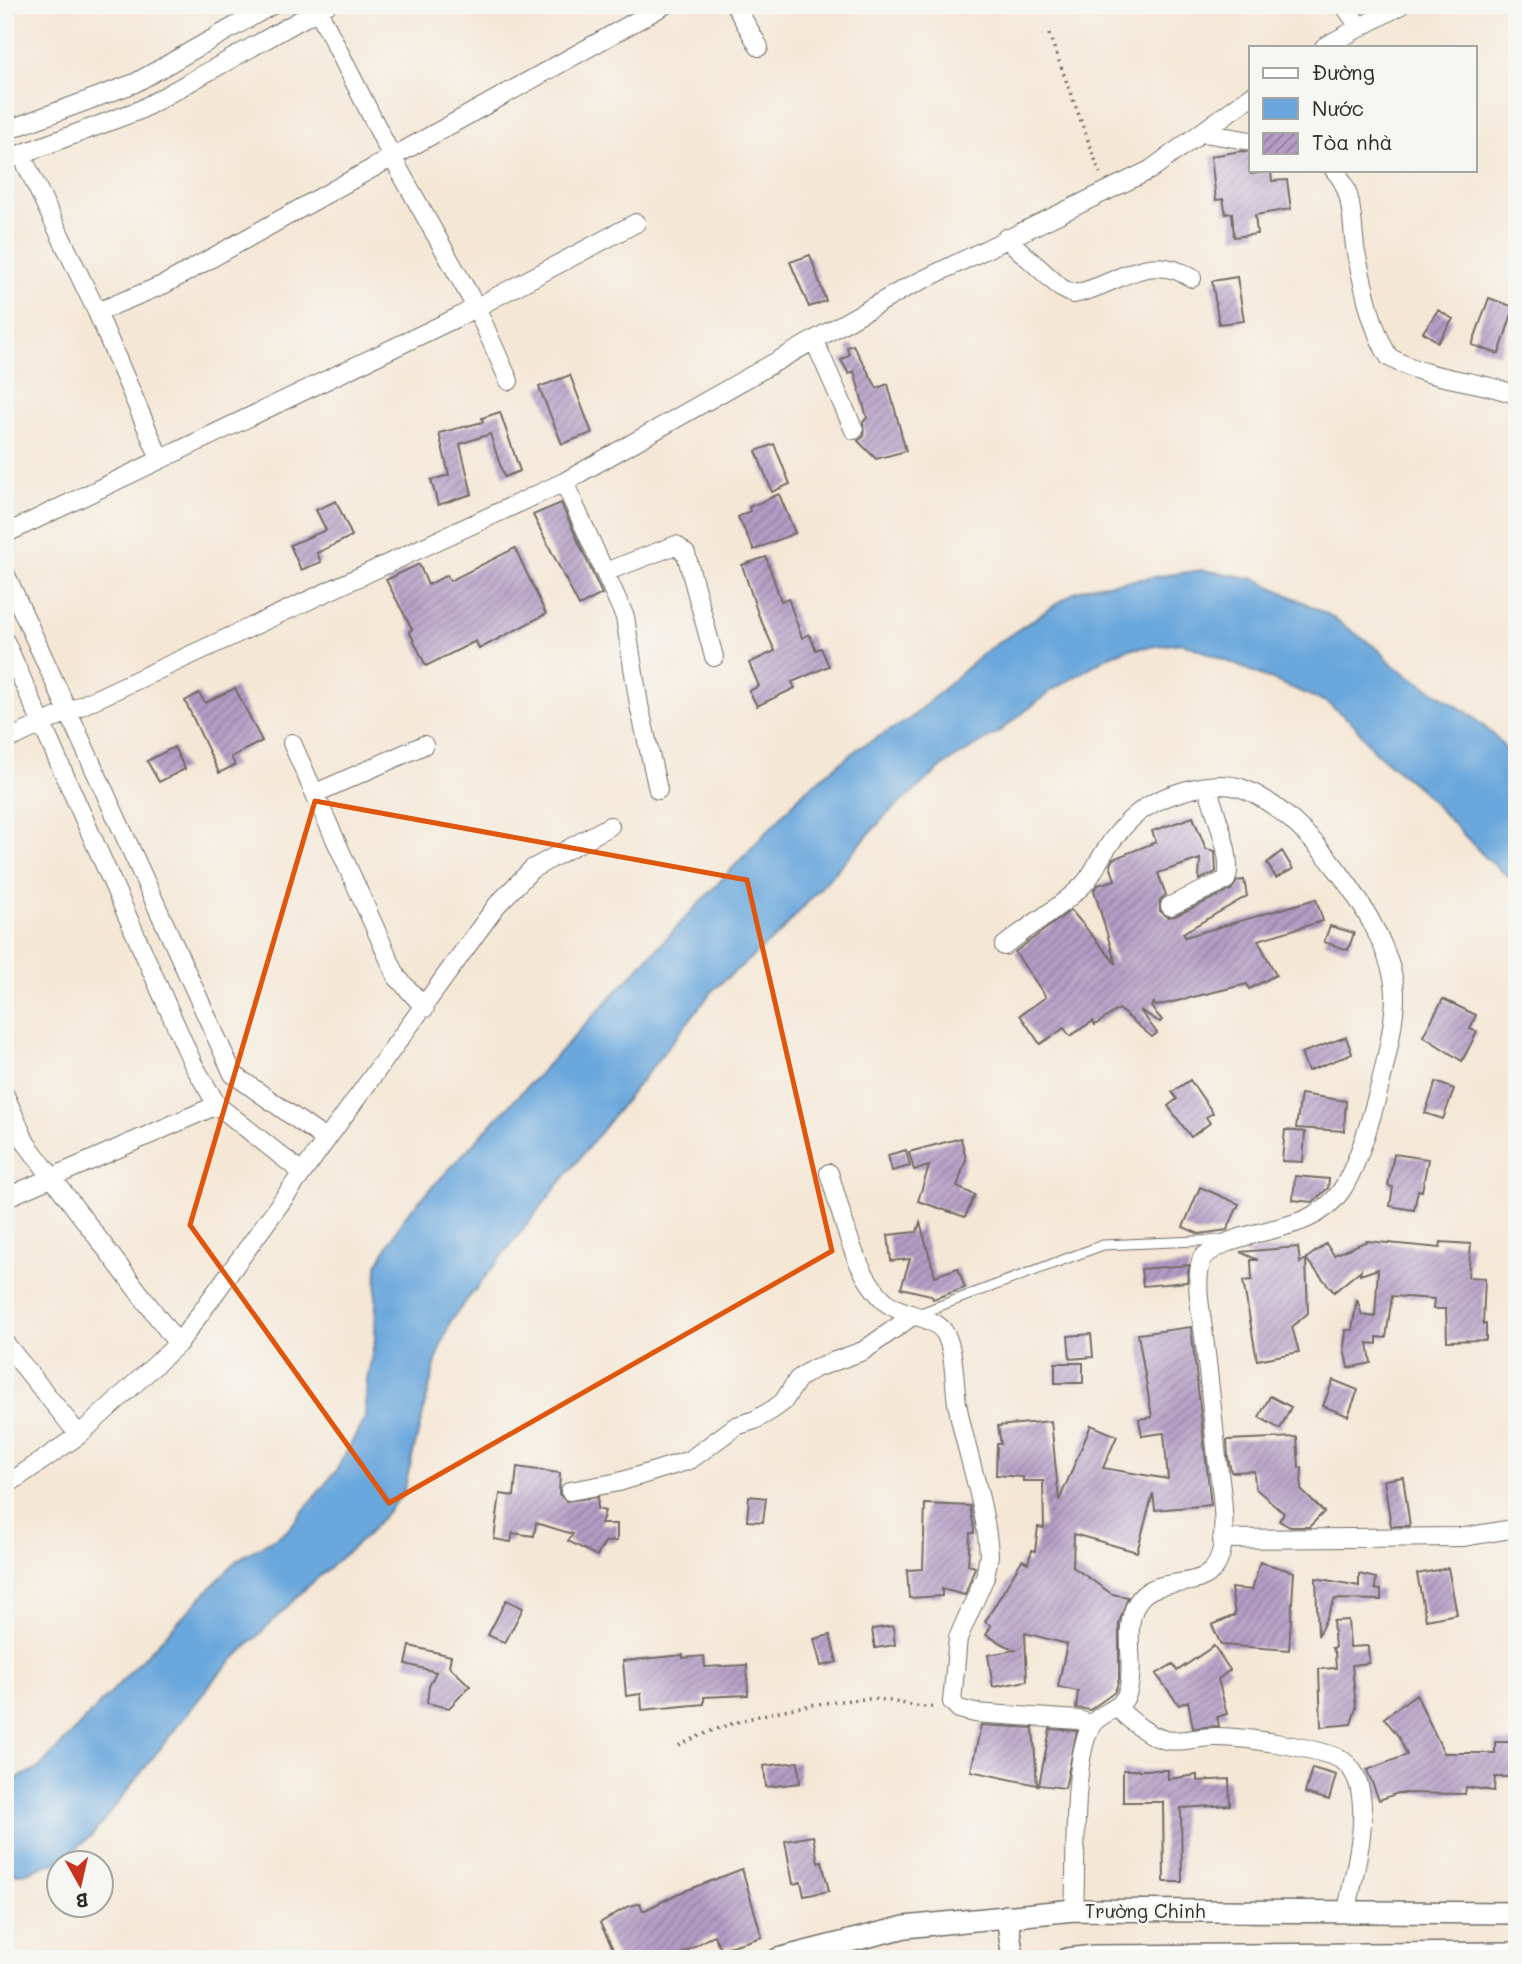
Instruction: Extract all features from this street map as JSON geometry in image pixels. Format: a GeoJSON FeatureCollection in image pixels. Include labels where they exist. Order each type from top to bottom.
{"type":"FeatureCollection","features":[{"type":"Feature","properties":{"kind":"street"},"geometry":{"type":"LineString","coordinates":[[5,131],[135,83],[272,5]]}},
{"type":"Feature","properties":{"kind":"street"},"geometry":{"type":"LineString","coordinates":[[97,312],[165,284],[665,5]]}},
{"type":"Feature","properties":{"kind":"street"},"geometry":{"type":"LineString","coordinates":[[735,5],[759,47]]}},
{"type":"Feature","properties":{"kind":"street"},"geometry":{"type":"LineString","coordinates":[[1344,5],[1360,27]]}},
{"type":"Feature","properties":{"kind":"street"},"geometry":{"type":"LineString","coordinates":[[1326,46],[1401,5]]}},
{"type":"Feature","properties":{"kind":"street"},"geometry":{"type":"LineString","coordinates":[[160,459],[97,312],[13,157],[140,110],[323,8],[392,157],[476,307],[509,381]]}},
{"type":"Feature","properties":{"kind":"street"},"geometry":{"type":"LineString","coordinates":[[5,741],[564,482],[904,289],[1150,170],[1249,98]]}},
{"type":"Feature","properties":{"kind":"street"},"geometry":{"type":"LineString","coordinates":[[1204,133],[1249,141]]}},
{"type":"Feature","properties":{"kind":"street"},"geometry":{"type":"LineString","coordinates":[[1335,172],[1344,184],[1350,201],[1356,251],[1376,328],[1389,357],[1415,370],[1489,384],[1517,395]]}},
{"type":"Feature","properties":{"kind":"street"},"geometry":{"type":"LineString","coordinates":[[5,534],[476,307],[636,223]]}},
{"type":"Feature","properties":{"kind":"street"},"geometry":{"type":"LineString","coordinates":[[1006,238],[1061,288],[1073,294],[1129,273],[1163,266],[1177,268],[1192,278]]}},
{"type":"Feature","properties":{"kind":"street"},"geometry":{"type":"LineString","coordinates":[[814,340],[854,430]]}},
{"type":"Feature","properties":{"kind":"street"},"geometry":{"type":"LineString","coordinates":[[564,482],[625,617],[639,705],[658,790]]}},
{"type":"Feature","properties":{"kind":"street"},"geometry":{"type":"LineString","coordinates":[[605,572],[676,545],[686,554],[714,657]]}},
{"type":"Feature","properties":{"kind":"street"},"geometry":{"type":"LineString","coordinates":[[5,573],[233,1074],[325,1139]]}},
{"type":"Feature","properties":{"kind":"street"},"geometry":{"type":"LineString","coordinates":[[5,641],[193,1064],[216,1105],[300,1171]]}},
{"type":"Feature","properties":{"kind":"street"},"geometry":{"type":"LineString","coordinates":[[292,743],[397,977],[425,1008]]}},
{"type":"Feature","properties":{"kind":"street"},"geometry":{"type":"LineString","coordinates":[[316,793],[424,745]]}},
{"type":"Feature","properties":{"kind":"street"},"geometry":{"type":"LineString","coordinates":[[1004,946],[1086,883],[1132,816],[1171,795],[1208,787],[1230,786],[1252,793],[1279,811],[1309,838],[1354,895],[1371,923],[1384,948],[1395,993],[1392,1021],[1374,1102],[1352,1174],[1340,1193],[1327,1208],[1290,1227],[1229,1240],[1202,1258],[1198,1293],[1221,1492],[1222,1539],[1214,1569],[1201,1580],[1157,1587],[1144,1592],[1136,1605],[1130,1624],[1128,1691],[1117,1708],[1091,1725],[1080,1778],[1074,1910]]}},
{"type":"Feature","properties":{"kind":"street"},"geometry":{"type":"LineString","coordinates":[[1170,906],[1226,880],[1228,875],[1227,854],[1208,787]]}},
{"type":"Feature","properties":{"kind":"street"},"geometry":{"type":"LineString","coordinates":[[5,1486],[79,1435],[178,1344],[300,1171],[425,1008],[497,905],[532,869],[610,826]]}},
{"type":"Feature","properties":{"kind":"street"},"geometry":{"type":"LineString","coordinates":[[5,1095],[26,1143],[178,1344]]}},
{"type":"Feature","properties":{"kind":"street"},"geometry":{"type":"LineString","coordinates":[[5,1198],[216,1105]]}},
{"type":"Feature","properties":{"kind":"street"},"geometry":{"type":"LineString","coordinates":[[829,1172],[860,1265],[868,1280],[886,1302],[911,1317],[936,1324],[948,1341],[958,1405],[989,1541],[985,1577],[954,1653],[952,1702],[959,1709],[975,1713],[1079,1720],[1091,1725]]}},
{"type":"Feature","properties":{"kind":"street"},"geometry":{"type":"LineString","coordinates":[[570,1491],[620,1482],[690,1460],[736,1426],[755,1420],[783,1402],[798,1379],[813,1369],[863,1351],[911,1317]]}},
{"type":"Feature","properties":{"kind":"street"},"geometry":{"type":"LineString","coordinates":[[5,1343],[79,1435]]}},
{"type":"Feature","properties":{"kind":"street"},"geometry":{"type":"LineString","coordinates":[[1222,1539],[1464,1537],[1517,1528]]}},
{"type":"Feature","properties":{"kind":"street"},"geometry":{"type":"LineString","coordinates":[[1117,1708],[1146,1730],[1167,1740],[1215,1737],[1248,1740],[1328,1755],[1349,1767],[1357,1780],[1361,1803],[1360,1834],[1347,1912]]}},
{"type":"Feature","properties":{"kind":"street","name":"Trường Chinh"},"geometry":{"type":"LineString","coordinates":[[778,1959],[905,1927],[1074,1910],[1517,1913]]}},
{"type":"Feature","properties":{"kind":"street"},"geometry":{"type":"LineString","coordinates":[[1007,1916],[1013,1959]]}},
{"type":"Feature","properties":{"kind":"street"},"geometry":{"type":"LineString","coordinates":[[1067,1959],[1095,1955],[1517,1953]]}},
{"type":"Feature","properties":{"kind":"lane"},"geometry":{"type":"LineString","coordinates":[[911,1317],[1103,1245],[1229,1240]]}},
{"type":"Feature","properties":{"kind":"path"},"geometry":{"type":"LineString","coordinates":[[1049,34],[1107,190]]}},
{"type":"Feature","properties":{"kind":"path"},"geometry":{"type":"LineString","coordinates":[[679,1746],[719,1726],[847,1702],[893,1701],[927,1707],[952,1702]]}},
{"type":"Feature","properties":{"kind":"highlighted area"},"geometry":{"type":"Polygon","coordinates":[[[315,801],[747,880],[832,1251],[389,1503],[190,1225],[315,801]]]}},
{"type":"Feature","properties":{"kind":"water"},"geometry":{"type":"Polygon","coordinates":[[[1202,570],[1256,579],[1329,615],[1379,650],[1394,666],[1468,713],[1497,738],[1517,765],[1517,883],[1487,859],[1420,789],[1373,750],[1353,723],[1326,702],[1183,643],[1129,649],[1111,655],[1051,691],[996,734],[947,763],[886,815],[779,934],[714,989],[451,1320],[438,1353],[403,1494],[366,1536],[306,1588],[216,1677],[93,1834],[76,1848],[46,1848],[46,1865],[20,1874],[5,1872],[5,1784],[39,1768],[237,1560],[287,1531],[336,1471],[365,1418],[367,1380],[375,1339],[377,1265],[405,1216],[805,791],[857,749],[910,719],[983,653],[1075,592],[1093,586],[1202,570]]]}},
{"type":"Feature","properties":{"kind":"building"},"geometry":{"type":"Polygon","coordinates":[[[1249,152],[1251,174],[1271,172],[1272,181],[1287,180],[1291,209],[1255,215],[1257,234],[1234,237],[1232,213],[1226,214],[1223,199],[1216,200],[1211,156],[1249,152]]]}},
{"type":"Feature","properties":{"kind":"building"},"geometry":{"type":"Polygon","coordinates":[[[810,255],[826,301],[809,307],[790,262],[810,255]]]}},
{"type":"Feature","properties":{"kind":"building"},"geometry":{"type":"Polygon","coordinates":[[[1237,277],[1244,321],[1219,324],[1212,281],[1237,277]]]}},
{"type":"Feature","properties":{"kind":"building"},"geometry":{"type":"Polygon","coordinates":[[[1489,298],[1514,307],[1499,354],[1472,345],[1489,298]]]}},
{"type":"Feature","properties":{"kind":"building"},"geometry":{"type":"Polygon","coordinates":[[[1438,310],[1453,319],[1438,342],[1423,332],[1438,310]]]}},
{"type":"Feature","properties":{"kind":"building"},"geometry":{"type":"Polygon","coordinates":[[[853,345],[877,388],[888,384],[906,451],[876,459],[858,441],[864,436],[863,422],[867,418],[854,371],[849,374],[841,360],[849,355],[847,347],[853,345]]]}},
{"type":"Feature","properties":{"kind":"building"},"geometry":{"type":"Polygon","coordinates":[[[570,375],[592,433],[562,444],[539,387],[570,375]]]}},
{"type":"Feature","properties":{"kind":"building"},"geometry":{"type":"Polygon","coordinates":[[[500,412],[520,471],[504,477],[490,434],[460,444],[472,494],[438,505],[431,480],[449,475],[439,433],[483,422],[482,418],[500,412]]]}},
{"type":"Feature","properties":{"kind":"building"},"geometry":{"type":"Polygon","coordinates":[[[774,444],[790,484],[772,492],[756,451],[774,444]]]}},
{"type":"Feature","properties":{"kind":"building"},"geometry":{"type":"Polygon","coordinates":[[[779,494],[795,533],[754,550],[738,517],[750,511],[749,507],[779,494]]]}},
{"type":"Feature","properties":{"kind":"building"},"geometry":{"type":"Polygon","coordinates":[[[336,501],[352,536],[317,553],[321,562],[301,570],[290,545],[326,530],[316,510],[336,501]]]}},
{"type":"Feature","properties":{"kind":"building"},"geometry":{"type":"Polygon","coordinates":[[[561,503],[602,594],[579,606],[533,515],[561,503]]]}},
{"type":"Feature","properties":{"kind":"building"},"geometry":{"type":"Polygon","coordinates":[[[515,548],[546,614],[479,649],[476,641],[426,666],[409,631],[412,629],[386,580],[419,564],[428,585],[447,575],[450,581],[515,548]]]}},
{"type":"Feature","properties":{"kind":"building"},"geometry":{"type":"Polygon","coordinates":[[[766,557],[781,601],[788,598],[802,638],[809,634],[816,650],[821,648],[829,666],[792,682],[795,688],[757,706],[749,691],[759,686],[749,663],[775,651],[758,614],[742,565],[766,557]]]}},
{"type":"Feature","properties":{"kind":"building"},"geometry":{"type":"Polygon","coordinates":[[[235,688],[262,741],[231,757],[235,765],[219,773],[185,701],[199,693],[205,703],[235,688]]]}},
{"type":"Feature","properties":{"kind":"building"},"geometry":{"type":"Polygon","coordinates":[[[174,747],[185,769],[159,782],[147,761],[174,747]]]}},
{"type":"Feature","properties":{"kind":"building"},"geometry":{"type":"Polygon","coordinates":[[[1193,817],[1206,849],[1215,851],[1216,872],[1199,880],[1200,859],[1158,873],[1166,895],[1160,900],[1160,911],[1168,917],[1175,916],[1231,890],[1237,881],[1244,880],[1247,896],[1183,933],[1185,937],[1316,899],[1323,921],[1258,940],[1276,975],[1249,989],[1247,984],[1156,1006],[1154,1003],[1151,1007],[1162,1020],[1160,1022],[1140,1010],[1157,1033],[1152,1037],[1119,1009],[1095,1025],[1093,1021],[1070,1036],[1064,1028],[1040,1044],[1020,1015],[1046,997],[1015,952],[1071,910],[1116,964],[1094,890],[1097,885],[1115,880],[1110,865],[1113,859],[1156,842],[1152,831],[1193,817]]]}},
{"type":"Feature","properties":{"kind":"building"},"geometry":{"type":"Polygon","coordinates":[[[1282,851],[1293,869],[1276,878],[1267,863],[1282,851]]]}},
{"type":"Feature","properties":{"kind":"building"},"geometry":{"type":"Polygon","coordinates":[[[1330,926],[1354,933],[1348,950],[1324,942],[1330,926]]]}},
{"type":"Feature","properties":{"kind":"building"},"geometry":{"type":"Polygon","coordinates":[[[1443,999],[1476,1015],[1470,1029],[1477,1032],[1462,1061],[1423,1036],[1443,999]]]}},
{"type":"Feature","properties":{"kind":"building"},"geometry":{"type":"Polygon","coordinates":[[[1346,1037],[1352,1054],[1308,1071],[1301,1053],[1346,1037]]]}},
{"type":"Feature","properties":{"kind":"building"},"geometry":{"type":"Polygon","coordinates":[[[1190,1080],[1213,1113],[1206,1117],[1210,1123],[1191,1137],[1168,1106],[1177,1099],[1172,1092],[1190,1080]]]}},
{"type":"Feature","properties":{"kind":"building"},"geometry":{"type":"Polygon","coordinates":[[[1436,1082],[1454,1089],[1443,1119],[1425,1113],[1436,1082]]]}},
{"type":"Feature","properties":{"kind":"building"},"geometry":{"type":"Polygon","coordinates":[[[1301,1094],[1346,1101],[1344,1131],[1296,1128],[1301,1094]]]}},
{"type":"Feature","properties":{"kind":"building"},"geometry":{"type":"Polygon","coordinates":[[[1285,1130],[1305,1132],[1303,1162],[1282,1161],[1285,1130]]]}},
{"type":"Feature","properties":{"kind":"building"},"geometry":{"type":"Polygon","coordinates":[[[961,1138],[966,1159],[957,1187],[975,1195],[965,1217],[918,1201],[929,1166],[914,1170],[909,1152],[961,1138]]]}},
{"type":"Feature","properties":{"kind":"building"},"geometry":{"type":"Polygon","coordinates":[[[906,1150],[910,1166],[892,1171],[888,1155],[906,1150]]]}},
{"type":"Feature","properties":{"kind":"building"},"geometry":{"type":"Polygon","coordinates":[[[1394,1154],[1428,1159],[1422,1191],[1418,1190],[1414,1210],[1390,1206],[1393,1187],[1388,1186],[1394,1154]]]}},
{"type":"Feature","properties":{"kind":"building"},"geometry":{"type":"Polygon","coordinates":[[[1295,1176],[1329,1179],[1328,1188],[1313,1202],[1293,1200],[1295,1176]]]}},
{"type":"Feature","properties":{"kind":"building"},"geometry":{"type":"Polygon","coordinates":[[[1200,1187],[1239,1204],[1227,1230],[1199,1234],[1183,1227],[1200,1187]]]}},
{"type":"Feature","properties":{"kind":"building"},"geometry":{"type":"Polygon","coordinates":[[[920,1222],[935,1276],[958,1268],[965,1288],[933,1299],[931,1295],[901,1288],[910,1259],[891,1261],[888,1235],[917,1232],[920,1222]]]}},
{"type":"Feature","properties":{"kind":"building"},"geometry":{"type":"Polygon","coordinates":[[[1367,1241],[1440,1248],[1441,1242],[1471,1244],[1468,1277],[1485,1278],[1483,1324],[1486,1324],[1486,1340],[1447,1341],[1446,1309],[1433,1309],[1434,1299],[1392,1296],[1386,1338],[1377,1337],[1377,1344],[1368,1343],[1371,1363],[1348,1368],[1344,1348],[1346,1330],[1352,1330],[1357,1299],[1362,1315],[1375,1317],[1378,1269],[1360,1275],[1361,1270],[1334,1292],[1306,1259],[1308,1313],[1292,1327],[1299,1352],[1257,1360],[1243,1281],[1252,1280],[1251,1260],[1258,1260],[1240,1252],[1298,1247],[1300,1263],[1326,1244],[1334,1255],[1367,1241]]]}},
{"type":"Feature","properties":{"kind":"building"},"geometry":{"type":"Polygon","coordinates":[[[1189,1265],[1187,1282],[1143,1286],[1141,1269],[1189,1265]]]}},
{"type":"Feature","properties":{"kind":"building"},"geometry":{"type":"Polygon","coordinates":[[[1191,1327],[1211,1505],[1155,1510],[1153,1493],[1137,1552],[1074,1534],[1073,1567],[1112,1594],[1128,1597],[1119,1623],[1119,1679],[1115,1692],[1090,1710],[1076,1708],[1078,1691],[1058,1687],[1067,1644],[1025,1633],[1027,1681],[993,1687],[988,1655],[1015,1650],[986,1635],[991,1626],[985,1622],[1022,1560],[1028,1563],[1032,1550],[1035,1551],[1038,1527],[1044,1528],[1043,1481],[1023,1481],[1023,1477],[996,1475],[997,1444],[1001,1444],[998,1426],[1051,1421],[1059,1501],[1091,1425],[1117,1436],[1103,1468],[1168,1479],[1164,1433],[1142,1436],[1139,1419],[1152,1417],[1138,1334],[1191,1327]]]}},
{"type":"Feature","properties":{"kind":"building"},"geometry":{"type":"Polygon","coordinates":[[[1091,1334],[1093,1357],[1070,1359],[1068,1336],[1091,1334]]]}},
{"type":"Feature","properties":{"kind":"building"},"geometry":{"type":"Polygon","coordinates":[[[1055,1363],[1083,1363],[1083,1383],[1055,1383],[1055,1363]]]}},
{"type":"Feature","properties":{"kind":"building"},"geometry":{"type":"Polygon","coordinates":[[[1333,1380],[1358,1390],[1348,1416],[1323,1406],[1333,1380]]]}},
{"type":"Feature","properties":{"kind":"building"},"geometry":{"type":"Polygon","coordinates":[[[1270,1396],[1291,1407],[1280,1429],[1259,1417],[1270,1396]]]}},
{"type":"Feature","properties":{"kind":"building"},"geometry":{"type":"Polygon","coordinates":[[[1297,1437],[1299,1468],[1302,1468],[1301,1490],[1324,1512],[1309,1527],[1290,1527],[1279,1521],[1284,1513],[1255,1488],[1254,1471],[1231,1472],[1228,1457],[1227,1440],[1297,1437]]]}},
{"type":"Feature","properties":{"kind":"building"},"geometry":{"type":"Polygon","coordinates":[[[517,1467],[560,1473],[559,1494],[566,1501],[598,1497],[597,1509],[605,1511],[601,1524],[617,1524],[617,1541],[605,1542],[597,1556],[568,1541],[573,1534],[536,1523],[534,1536],[513,1533],[511,1542],[494,1539],[500,1494],[514,1496],[517,1467]]]}},
{"type":"Feature","properties":{"kind":"building"},"geometry":{"type":"Polygon","coordinates":[[[1403,1477],[1410,1526],[1391,1526],[1384,1480],[1403,1477]]]}},
{"type":"Feature","properties":{"kind":"building"},"geometry":{"type":"Polygon","coordinates":[[[749,1496],[766,1498],[763,1522],[747,1521],[749,1496]]]}},
{"type":"Feature","properties":{"kind":"building"},"geometry":{"type":"Polygon","coordinates":[[[925,1504],[970,1506],[974,1533],[970,1533],[968,1565],[975,1567],[965,1595],[942,1589],[942,1596],[909,1598],[907,1570],[923,1569],[925,1504]]]}},
{"type":"Feature","properties":{"kind":"building"},"geometry":{"type":"Polygon","coordinates":[[[1260,1562],[1294,1572],[1289,1650],[1221,1645],[1212,1625],[1235,1615],[1231,1588],[1252,1590],[1260,1562]]]}},
{"type":"Feature","properties":{"kind":"building"},"geometry":{"type":"Polygon","coordinates":[[[1448,1568],[1457,1614],[1426,1620],[1417,1574],[1448,1568]]]}},
{"type":"Feature","properties":{"kind":"building"},"geometry":{"type":"Polygon","coordinates":[[[1359,1574],[1376,1578],[1375,1589],[1381,1590],[1381,1600],[1335,1599],[1318,1636],[1316,1578],[1359,1586],[1359,1574]]]}},
{"type":"Feature","properties":{"kind":"building"},"geometry":{"type":"Polygon","coordinates":[[[506,1600],[523,1608],[505,1643],[488,1635],[506,1600]]]}},
{"type":"Feature","properties":{"kind":"building"},"geometry":{"type":"Polygon","coordinates":[[[1348,1620],[1350,1647],[1368,1646],[1369,1663],[1352,1665],[1356,1708],[1351,1724],[1321,1727],[1319,1669],[1336,1668],[1332,1648],[1335,1648],[1333,1621],[1348,1620]]]}},
{"type":"Feature","properties":{"kind":"building"},"geometry":{"type":"Polygon","coordinates":[[[893,1626],[895,1645],[875,1648],[872,1629],[893,1626]]]}},
{"type":"Feature","properties":{"kind":"building"},"geometry":{"type":"Polygon","coordinates":[[[830,1635],[837,1662],[821,1666],[814,1639],[830,1635]]]}},
{"type":"Feature","properties":{"kind":"building"},"geometry":{"type":"Polygon","coordinates":[[[410,1646],[451,1656],[449,1666],[470,1686],[449,1708],[427,1703],[429,1686],[436,1672],[406,1664],[410,1646]]]}},
{"type":"Feature","properties":{"kind":"building"},"geometry":{"type":"Polygon","coordinates":[[[1214,1646],[1230,1670],[1218,1679],[1227,1714],[1217,1717],[1219,1726],[1193,1728],[1188,1701],[1179,1705],[1156,1674],[1173,1664],[1177,1671],[1214,1646]]]}},
{"type":"Feature","properties":{"kind":"building"},"geometry":{"type":"Polygon","coordinates":[[[683,1655],[683,1658],[704,1656],[705,1667],[747,1665],[748,1695],[704,1697],[704,1704],[642,1710],[641,1694],[626,1696],[623,1661],[683,1655]]]}},
{"type":"Feature","properties":{"kind":"building"},"geometry":{"type":"Polygon","coordinates":[[[1416,1694],[1444,1753],[1495,1753],[1495,1742],[1514,1742],[1514,1777],[1495,1777],[1494,1791],[1466,1787],[1465,1794],[1398,1793],[1379,1800],[1367,1770],[1407,1755],[1399,1737],[1384,1718],[1416,1694]]]}},
{"type":"Feature","properties":{"kind":"building"},"geometry":{"type":"Polygon","coordinates":[[[981,1725],[1033,1728],[1037,1785],[971,1771],[981,1725]]]}},
{"type":"Feature","properties":{"kind":"building"},"geometry":{"type":"Polygon","coordinates":[[[1050,1729],[1077,1731],[1065,1788],[1039,1785],[1050,1729]]]}},
{"type":"Feature","properties":{"kind":"building"},"geometry":{"type":"Polygon","coordinates":[[[798,1762],[800,1783],[766,1787],[764,1766],[798,1762]]]}},
{"type":"Feature","properties":{"kind":"building"},"geometry":{"type":"Polygon","coordinates":[[[1312,1768],[1336,1775],[1329,1800],[1305,1793],[1312,1768]]]}},
{"type":"Feature","properties":{"kind":"building"},"geometry":{"type":"Polygon","coordinates":[[[1123,1770],[1168,1770],[1168,1779],[1197,1775],[1197,1781],[1229,1779],[1230,1805],[1181,1808],[1182,1882],[1164,1882],[1163,1802],[1123,1802],[1123,1770]]]}},
{"type":"Feature","properties":{"kind":"building"},"geometry":{"type":"Polygon","coordinates":[[[813,1836],[818,1862],[822,1861],[829,1891],[804,1896],[801,1882],[793,1884],[785,1841],[813,1836]]]}},
{"type":"Feature","properties":{"kind":"building"},"geometry":{"type":"Polygon","coordinates":[[[742,1869],[762,1937],[721,1949],[714,1935],[673,1959],[618,1959],[600,1923],[627,1907],[640,1903],[643,1911],[677,1894],[742,1869]]]}}]}
